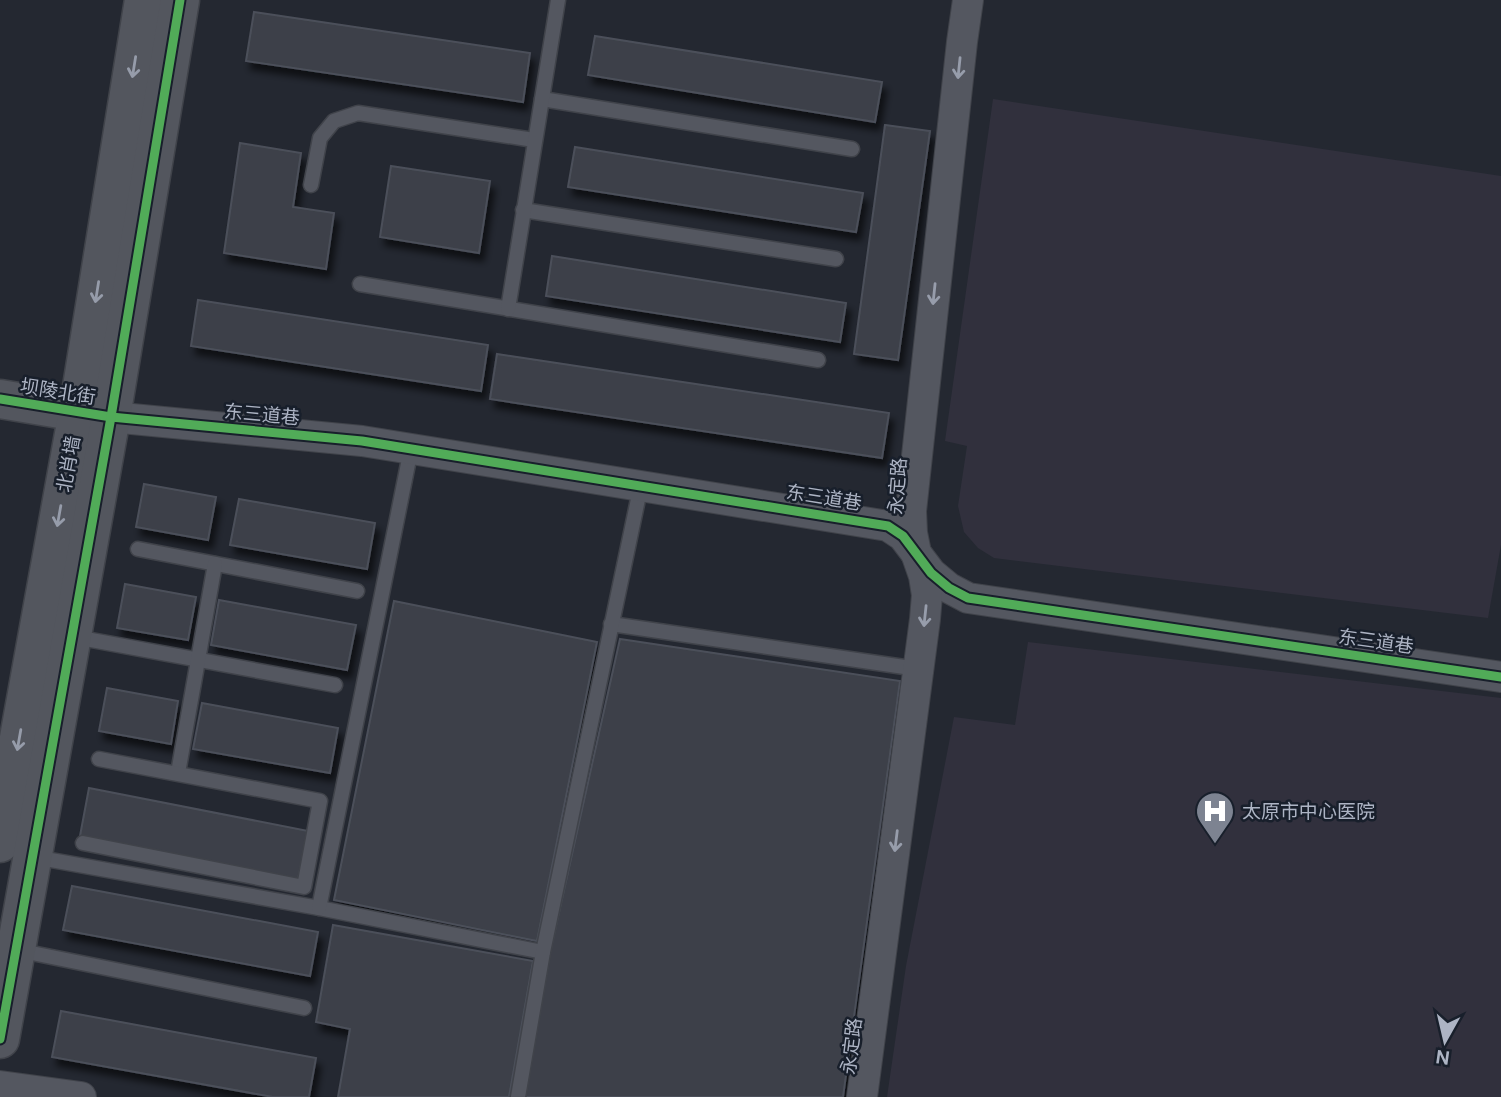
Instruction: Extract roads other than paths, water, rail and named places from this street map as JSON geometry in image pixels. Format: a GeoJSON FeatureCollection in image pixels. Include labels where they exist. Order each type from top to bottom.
{"type":"FeatureCollection","features":[{"type":"Feature","properties":{"kind":"street","name":"北肖墙"},"geometry":{"type":"LineString","coordinates":[[16,850],[94,415],[144,0]]}},
{"type":"Feature","properties":{"kind":"street"},"geometry":{"type":"LineString","coordinates":[[0,1039],[16,950],[16,850],[72,637],[94,415],[180,0]]}},
{"type":"Feature","properties":{"kind":"street","name":"永定路"},"geometry":{"type":"LineString","coordinates":[[862,1097],[927,595],[912,533],[911,511],[968,0]]}},
{"type":"Feature","properties":{"kind":"street","name":"坝陵北街"},"geometry":{"type":"LineString","coordinates":[[0,399],[94,415]]}},
{"type":"Feature","properties":{"kind":"street","name":"东三道巷"},"geometry":{"type":"LineString","coordinates":[[94,415],[362,441],[888,526],[903,536],[931,573],[949,588],[968,598],[1501,677]]}},
{"type":"Feature","properties":{"kind":"street"},"geometry":{"type":"LineString","coordinates":[[0,1086],[81,1097]]}},
{"type":"Feature","properties":{"kind":"lane"},"geometry":{"type":"LineString","coordinates":[[508,309],[558,0]]}},
{"type":"Feature","properties":{"kind":"lane"},"geometry":{"type":"LineString","coordinates":[[542,99],[852,149]]}},
{"type":"Feature","properties":{"kind":"lane"},"geometry":{"type":"LineString","coordinates":[[311,186],[320,138],[334,121],[358,113],[534,140]]}},
{"type":"Feature","properties":{"kind":"lane"},"geometry":{"type":"LineString","coordinates":[[523,210],[836,259]]}},
{"type":"Feature","properties":{"kind":"lane"},"geometry":{"type":"LineString","coordinates":[[360,284],[818,360]]}},
{"type":"Feature","properties":{"kind":"lane"},"geometry":{"type":"LineString","coordinates":[[319,908],[411,449]]}},
{"type":"Feature","properties":{"kind":"lane"},"geometry":{"type":"LineString","coordinates":[[518,1097],[543,952],[641,485]]}},
{"type":"Feature","properties":{"kind":"lane"},"geometry":{"type":"LineString","coordinates":[[138,549],[357,591]]}},
{"type":"Feature","properties":{"kind":"lane"},"geometry":{"type":"LineString","coordinates":[[178,773],[215,564]]}},
{"type":"Feature","properties":{"kind":"lane"},"geometry":{"type":"LineString","coordinates":[[611,624],[918,669]]}},
{"type":"Feature","properties":{"kind":"lane"},"geometry":{"type":"LineString","coordinates":[[72,637],[335,685]]}},
{"type":"Feature","properties":{"kind":"lane"},"geometry":{"type":"LineString","coordinates":[[83,843],[304,887],[320,801],[99,759]]}},
{"type":"Feature","properties":{"kind":"lane"},"geometry":{"type":"LineString","coordinates":[[16,850],[543,952]]}},
{"type":"Feature","properties":{"kind":"lane"},"geometry":{"type":"LineString","coordinates":[[16,950],[304,1008]]}},
{"type":"Feature","properties":{"kind":"place","name":"太原市中心医院"},"geometry":{"type":"Point","coordinates":[1215,845]}}]}
